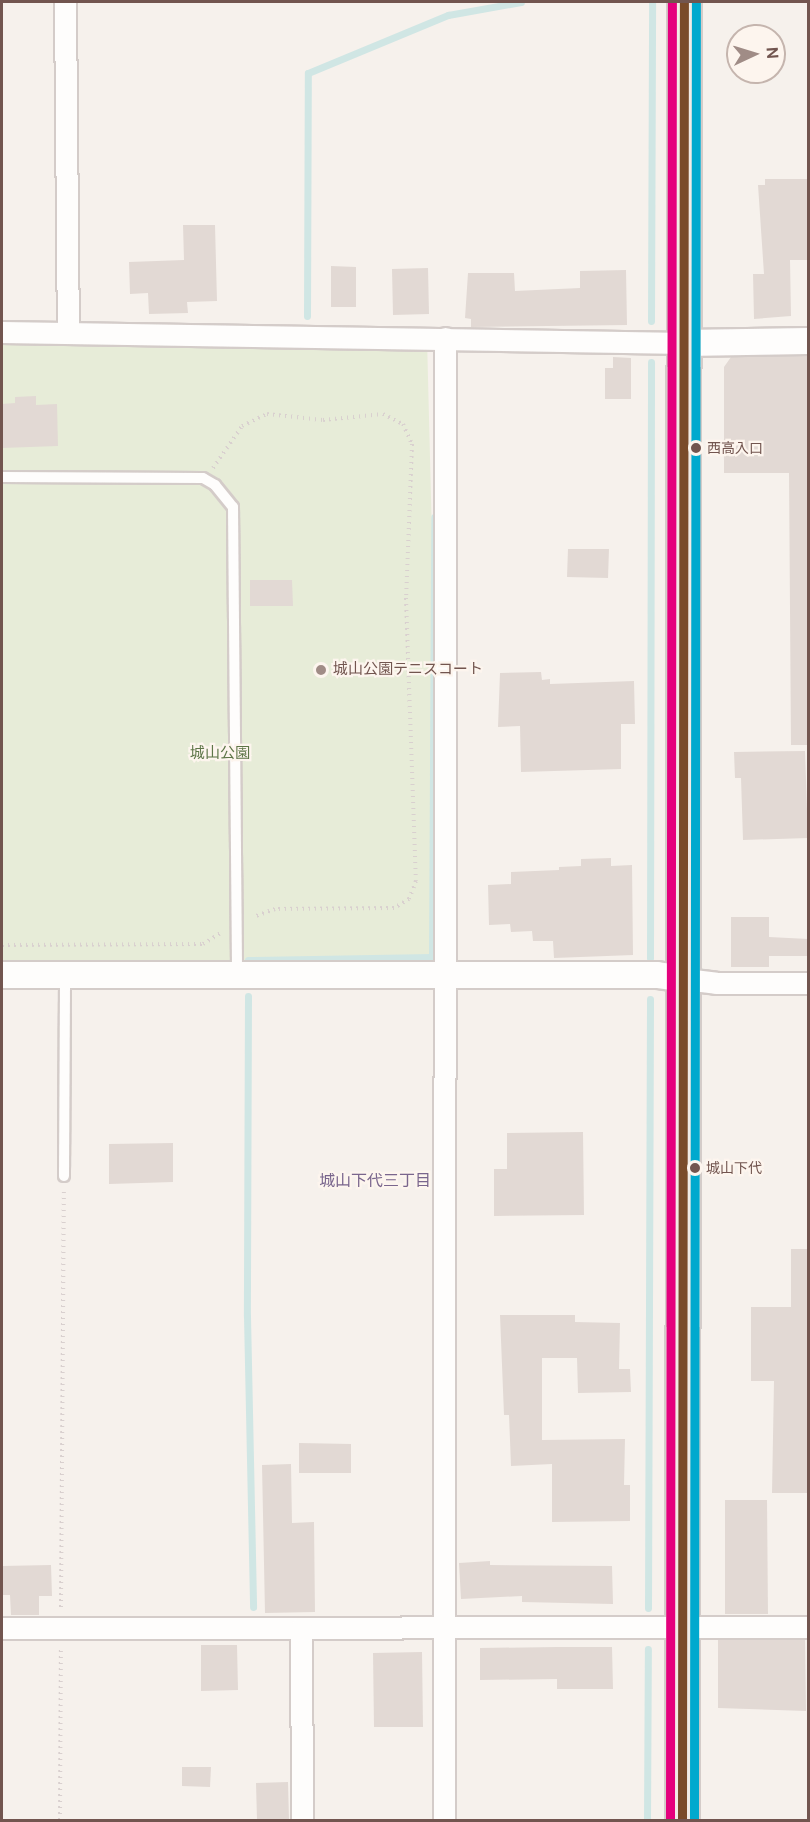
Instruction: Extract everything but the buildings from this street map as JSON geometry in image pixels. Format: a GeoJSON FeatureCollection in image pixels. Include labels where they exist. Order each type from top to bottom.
{"type":"FeatureCollection","features":[{"type":"Feature","properties":{"kind":"main road"},"geometry":{"type":"LineString","coordinates":[[682,1821],[685,979],[684,2]]}},
{"type":"Feature","properties":{"kind":"street"},"geometry":{"type":"LineString","coordinates":[[65,2],[68,332]]}},
{"type":"Feature","properties":{"kind":"street"},"geometry":{"type":"LineString","coordinates":[[2,332],[685,343],[808,341]]}},
{"type":"Feature","properties":{"kind":"street"},"geometry":{"type":"LineString","coordinates":[[444,1821],[446,1628],[443,976],[445,338]]}},
{"type":"Feature","properties":{"kind":"street"},"geometry":{"type":"LineString","coordinates":[[2,975],[657,975],[716,983],[808,983]]}},
{"type":"Feature","properties":{"kind":"street"},"geometry":{"type":"LineString","coordinates":[[2,1628],[681,1629],[808,1627]]}},
{"type":"Feature","properties":{"kind":"street"},"geometry":{"type":"LineString","coordinates":[[302,1628],[302,1821]]}},
{"type":"Feature","properties":{"kind":"lane"},"geometry":{"type":"LineString","coordinates":[[2,477],[205,479],[225,495],[236,522],[237,976]]}},
{"type":"Feature","properties":{"kind":"lane"},"geometry":{"type":"LineString","coordinates":[[64,1176],[65,975]]}},
{"type":"Feature","properties":{"kind":"path"},"geometry":{"type":"LineString","coordinates":[[2,945],[203,944],[237,923],[275,909],[394,908],[409,899],[416,881],[405,598],[412,444],[404,424],[383,414],[323,420],[267,414],[242,426],[205,479]]}},
{"type":"Feature","properties":{"kind":"path"},"geometry":{"type":"LineString","coordinates":[[60,1821],[64,1176]]}},
{"type":"Feature","properties":{"kind":"green space","name":"城山公園"},"geometry":{"type":"Polygon","coordinates":[[[427,338],[443,976],[2,975],[2,339],[427,338]]]}},
{"type":"Feature","properties":{"kind":"waterway"},"geometry":{"type":"LineString","coordinates":[[307,316],[308,73],[448,15],[521,2]]}},
{"type":"Feature","properties":{"kind":"waterway"},"geometry":{"type":"LineString","coordinates":[[651,321],[652,2]]}},
{"type":"Feature","properties":{"kind":"waterway"},"geometry":{"type":"LineString","coordinates":[[650,958],[651,362]]}},
{"type":"Feature","properties":{"kind":"waterway"},"geometry":{"type":"LineString","coordinates":[[248,960],[432,957],[434,517]]}},
{"type":"Feature","properties":{"kind":"waterway"},"geometry":{"type":"LineString","coordinates":[[248,996],[247,1316],[253,1607]]}},
{"type":"Feature","properties":{"kind":"waterway"},"geometry":{"type":"LineString","coordinates":[[648,1608],[650,999]]}},
{"type":"Feature","properties":{"kind":"waterway"},"geometry":{"type":"LineString","coordinates":[[647,1820],[648,1649]]}},
{"type":"Feature","properties":{"kind":"transit line"},"geometry":{"type":"LineString","coordinates":[[670,1820],[672,2]]}},
{"type":"Feature","properties":{"kind":"transit line"},"geometry":{"type":"LineString","coordinates":[[682,1820],[684,2]]}},
{"type":"Feature","properties":{"kind":"transit line"},"geometry":{"type":"LineString","coordinates":[[694,1820],[696,2]]}},
{"type":"Feature","properties":{"kind":"place","name":"西高入口"},"geometry":{"type":"Point","coordinates":[696,448]}},
{"type":"Feature","properties":{"kind":"place","name":"城山公園テニスコート"},"geometry":{"type":"Point","coordinates":[321,670]}},
{"type":"Feature","properties":{"kind":"place","name":"城山下代"},"geometry":{"type":"Point","coordinates":[695,1168]}},
{"type":"Feature","properties":{"kind":"district","name":"城山下代三丁目"},"geometry":{"type":"Point","coordinates":[375,1181]}}]}
